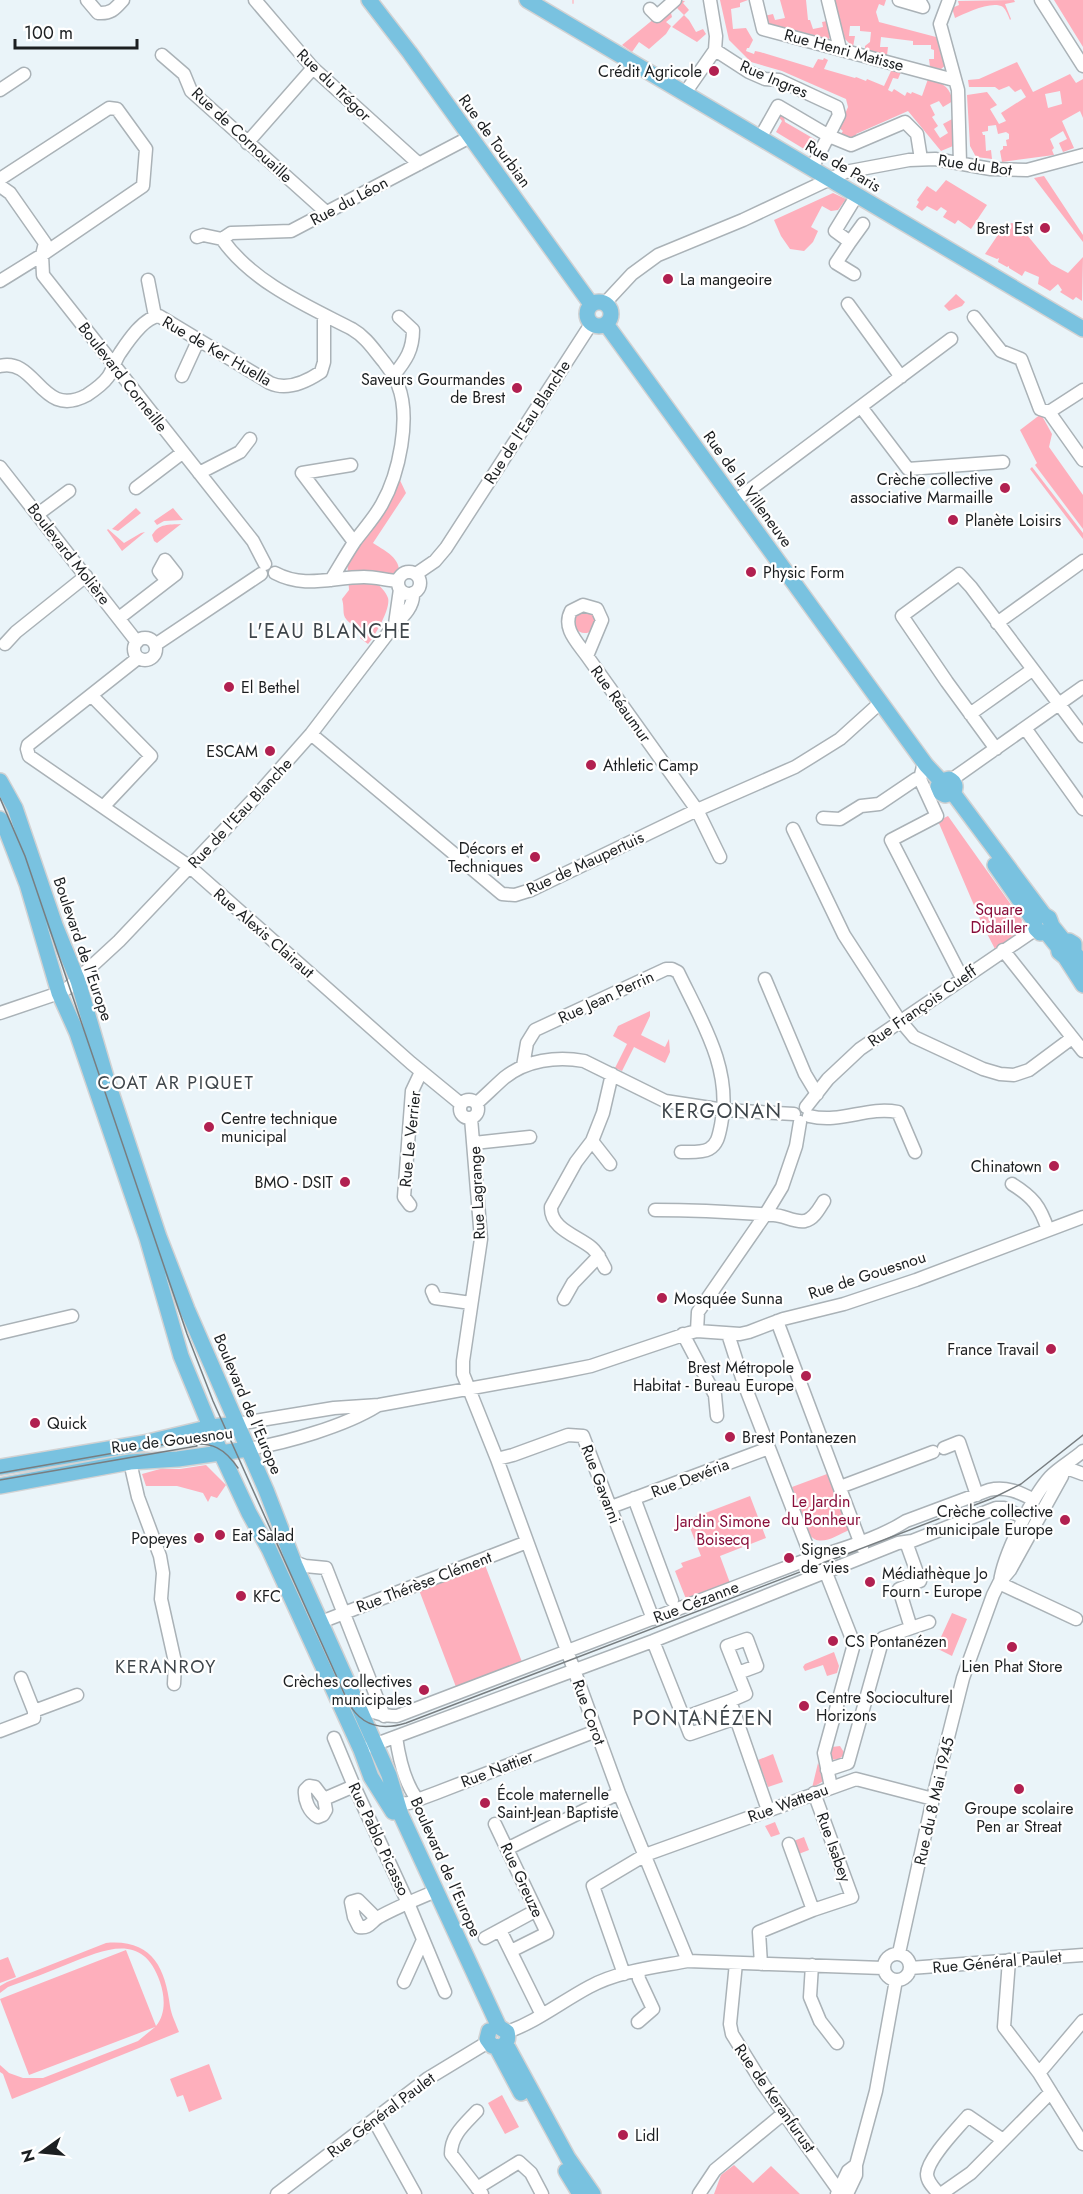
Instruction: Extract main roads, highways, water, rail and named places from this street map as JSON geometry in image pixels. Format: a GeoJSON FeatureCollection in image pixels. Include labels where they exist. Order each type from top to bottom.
{"type":"FeatureCollection","features":[{"type":"Feature","properties":{"kind":"main road","name":"Rue de Tourbian"},"geometry":{"type":"LineString","coordinates":[[369,0],[598,304]]}},
{"type":"Feature","properties":{"kind":"main road","name":"Rue de Paris"},"geometry":{"type":"LineString","coordinates":[[527,0],[831,180],[1081,324]]}},
{"type":"Feature","properties":{"kind":"main road"},"geometry":{"type":"LineString","coordinates":[[598,304],[610,308],[611,315],[599,324],[587,316],[598,304]]}},
{"type":"Feature","properties":{"kind":"main road","name":"Rue de la Villeneuve"},"geometry":{"type":"LineString","coordinates":[[599,324],[736,500],[949,800],[1042,925],[1069,952],[1083,985]]}},
{"type":"Feature","properties":{"kind":"main road","name":"Boulevard de l'Europe"},"geometry":{"type":"LineString","coordinates":[[0,781],[15,808],[55,925],[77,1032],[147,1238],[180,1356],[249,1514],[269,1548],[331,1683],[368,1747],[389,1775],[396,1804],[432,1892]]}},
{"type":"Feature","properties":{"kind":"main road","name":"Boulevard de l'Europe"},"geometry":{"type":"LineString","coordinates":[[0,819],[106,1077],[159,1238],[187,1309],[294,1562],[357,1703],[368,1747],[371,1777],[389,1803],[498,2037],[568,2158],[593,2194]]}},
{"type":"Feature","properties":{"kind":"main road","name":"Rue de Gouesnou"},"geometry":{"type":"LineString","coordinates":[[0,1467],[144,1443],[211,1427],[237,1424]]}},
{"type":"Feature","properties":{"kind":"main road","name":"Rue de Gouesnou"},"geometry":{"type":"LineString","coordinates":[[0,1486],[130,1462],[178,1459],[248,1449]]}},
{"type":"Feature","properties":{"kind":"main road","name":"Boulevard de l'Europe"},"geometry":{"type":"LineString","coordinates":[[498,2037],[505,2066],[580,2194]]}},
{"type":"Feature","properties":{"kind":"tram line"},"geometry":{"type":"LineString","coordinates":[[0,798],[25,856],[187,1334],[213,1401],[348,1702],[359,1717],[365,1721],[380,1726],[406,1723],[993,1498],[1021,1484],[1083,1435]]}},
{"type":"Feature","properties":{"kind":"tram line"},"geometry":{"type":"LineString","coordinates":[[0,1473],[194,1439],[197,1446],[0,1480]]}},
{"type":"Feature","properties":{"kind":"tram line"},"geometry":{"type":"LineString","coordinates":[[188,1445],[204,1444],[217,1448],[223,1451],[238,1468]]}},
{"type":"Feature","properties":{"kind":"place","name":"Crédit Agricole"},"geometry":{"type":"Point","coordinates":[714,71]}},
{"type":"Feature","properties":{"kind":"place","name":"Brest Est"},"geometry":{"type":"Point","coordinates":[1045,228]}},
{"type":"Feature","properties":{"kind":"place","name":"La mangeoire"},"geometry":{"type":"Point","coordinates":[668,279]}},
{"type":"Feature","properties":{"kind":"place","name":"Saveurs Gourmandes de Brest"},"geometry":{"type":"Point","coordinates":[517,388]}},
{"type":"Feature","properties":{"kind":"place","name":"Crèche collective associative Marmaille"},"geometry":{"type":"Point","coordinates":[1005,488]}},
{"type":"Feature","properties":{"kind":"place","name":"Planète Loisirs"},"geometry":{"type":"Point","coordinates":[953,520]}},
{"type":"Feature","properties":{"kind":"place","name":"Physic Form"},"geometry":{"type":"Point","coordinates":[751,572]}},
{"type":"Feature","properties":{"kind":"place","name":"El Bethel"},"geometry":{"type":"Point","coordinates":[229,687]}},
{"type":"Feature","properties":{"kind":"place","name":"ESCAM"},"geometry":{"type":"Point","coordinates":[270,751]}},
{"type":"Feature","properties":{"kind":"place","name":"Athletic Camp"},"geometry":{"type":"Point","coordinates":[591,765]}},
{"type":"Feature","properties":{"kind":"place","name":"Décors et Techniques"},"geometry":{"type":"Point","coordinates":[535,857]}},
{"type":"Feature","properties":{"kind":"place","name":"Centre technique municipal"},"geometry":{"type":"Point","coordinates":[209,1127]}},
{"type":"Feature","properties":{"kind":"place","name":"Chinatown"},"geometry":{"type":"Point","coordinates":[1054,1166]}},
{"type":"Feature","properties":{"kind":"place","name":"BMO - DSIT"},"geometry":{"type":"Point","coordinates":[345,1182]}},
{"type":"Feature","properties":{"kind":"place","name":"Mosquée Sunna"},"geometry":{"type":"Point","coordinates":[662,1298]}},
{"type":"Feature","properties":{"kind":"place","name":"France Travail"},"geometry":{"type":"Point","coordinates":[1051,1349]}},
{"type":"Feature","properties":{"kind":"place","name":"Brest Métropole Habitat - Bureau Europe"},"geometry":{"type":"Point","coordinates":[806,1376]}},
{"type":"Feature","properties":{"kind":"place","name":"Quick"},"geometry":{"type":"Point","coordinates":[35,1423]}},
{"type":"Feature","properties":{"kind":"place","name":"Brest Pontanezen"},"geometry":{"type":"Point","coordinates":[730,1437]}},
{"type":"Feature","properties":{"kind":"place","name":"Crèche collective municipale Europe"},"geometry":{"type":"Point","coordinates":[1065,1520]}},
{"type":"Feature","properties":{"kind":"place","name":"Eat Salad"},"geometry":{"type":"Point","coordinates":[220,1535]}},
{"type":"Feature","properties":{"kind":"place","name":"Popeyes"},"geometry":{"type":"Point","coordinates":[199,1538]}},
{"type":"Feature","properties":{"kind":"place","name":"Signes de vies"},"geometry":{"type":"Point","coordinates":[789,1558]}},
{"type":"Feature","properties":{"kind":"place","name":"Médiathèque Jo Fourn - Europe"},"geometry":{"type":"Point","coordinates":[870,1582]}},
{"type":"Feature","properties":{"kind":"place","name":"KFC"},"geometry":{"type":"Point","coordinates":[241,1596]}},
{"type":"Feature","properties":{"kind":"place","name":"CS Pontanézen"},"geometry":{"type":"Point","coordinates":[833,1641]}},
{"type":"Feature","properties":{"kind":"place","name":"Lien Phat Store"},"geometry":{"type":"Point","coordinates":[1012,1647]}},
{"type":"Feature","properties":{"kind":"place","name":"Crèches collectives municipales"},"geometry":{"type":"Point","coordinates":[424,1690]}},
{"type":"Feature","properties":{"kind":"place","name":"Centre Socioculturel Horizons"},"geometry":{"type":"Point","coordinates":[804,1706]}},
{"type":"Feature","properties":{"kind":"place","name":"Groupe scolaire Pen ar Streat"},"geometry":{"type":"Point","coordinates":[1019,1789]}},
{"type":"Feature","properties":{"kind":"place","name":"École maternelle Saint-Jean Baptiste"},"geometry":{"type":"Point","coordinates":[485,1803]}},
{"type":"Feature","properties":{"kind":"place","name":"Lidl"},"geometry":{"type":"Point","coordinates":[623,2135]}},
{"type":"Feature","properties":{"kind":"district","name":"L'EAU BLANCHE"},"geometry":{"type":"Point","coordinates":[330,631]}},
{"type":"Feature","properties":{"kind":"district","name":"COAT AR PIQUET"},"geometry":{"type":"Point","coordinates":[176,1083]}},
{"type":"Feature","properties":{"kind":"district","name":"KERGONAN"},"geometry":{"type":"Point","coordinates":[722,1111]}},
{"type":"Feature","properties":{"kind":"district","name":"KERANROY"},"geometry":{"type":"Point","coordinates":[166,1667]}},
{"type":"Feature","properties":{"kind":"district","name":"PONTANÉZEN"},"geometry":{"type":"Point","coordinates":[703,1718]}},
{"type":"Feature","properties":{"kind":"park label","name":"Square Didailler"},"geometry":{"type":"Point","coordinates":[999,918]}},
{"type":"Feature","properties":{"kind":"park label","name":"Le Jardin du Bonheur"},"geometry":{"type":"Point","coordinates":[821,1510]}},
{"type":"Feature","properties":{"kind":"park label","name":"Jardin Simone Boisecq"},"geometry":{"type":"Point","coordinates":[723,1530]}}]}
